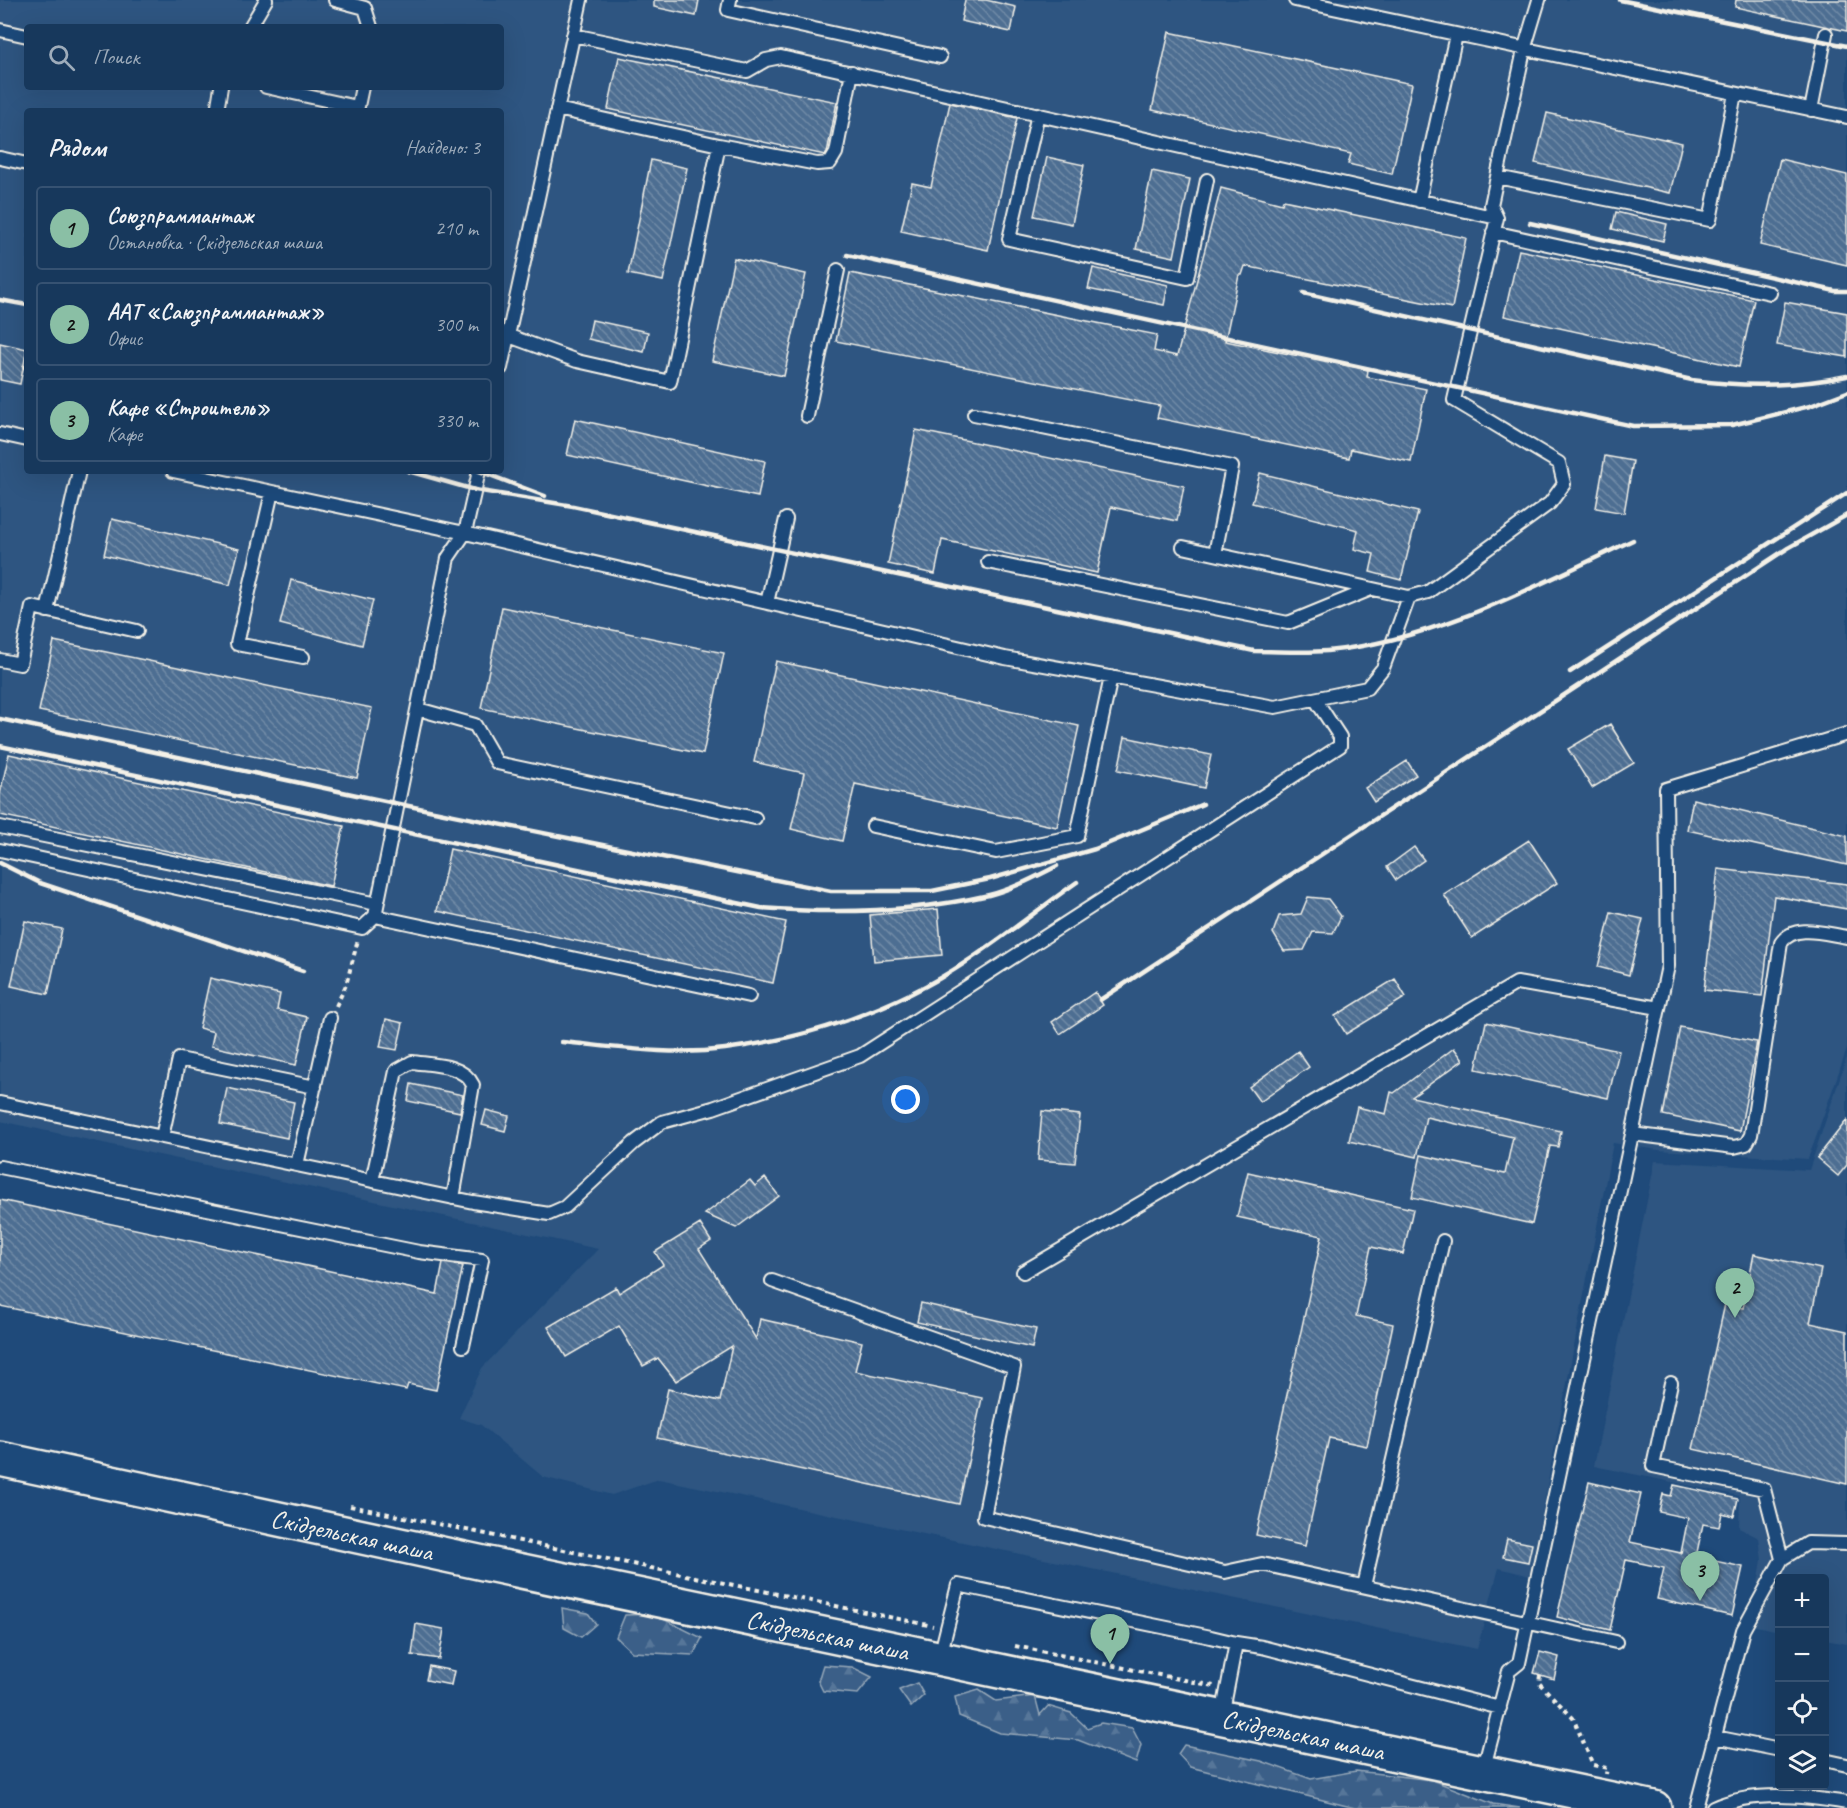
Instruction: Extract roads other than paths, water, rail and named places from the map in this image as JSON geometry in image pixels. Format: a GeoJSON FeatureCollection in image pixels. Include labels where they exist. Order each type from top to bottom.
{"type":"FeatureCollection","features":[{"type":"Feature","properties":{"kind":"street","name":"Скідзельская шаша"},"geometry":{"type":"LineString","coordinates":[[0,1459],[939,1658],[1225,1703],[1483,1772],[1654,1808]]}},
{"type":"Feature","properties":{"kind":"lane"},"geometry":{"type":"LineString","coordinates":[[252,24],[266,0]]}},
{"type":"Feature","properties":{"kind":"lane"},"geometry":{"type":"LineString","coordinates":[[334,0],[365,8],[370,24]]}},
{"type":"Feature","properties":{"kind":"lane"},"geometry":{"type":"LineString","coordinates":[[581,0],[504,335],[577,361],[670,382],[719,145]]}},
{"type":"Feature","properties":{"kind":"lane"},"geometry":{"type":"LineString","coordinates":[[730,0],[728,10],[940,57]]}},
{"type":"Feature","properties":{"kind":"lane"},"geometry":{"type":"LineString","coordinates":[[1295,0],[1847,117]]}},
{"type":"Feature","properties":{"kind":"lane"},"geometry":{"type":"LineString","coordinates":[[1183,547],[1409,597],[1428,592],[1550,503],[1564,484],[1559,463],[1454,400],[1497,218],[1491,205],[1524,50],[1539,0]]}},
{"type":"Feature","properties":{"kind":"lane"},"geometry":{"type":"LineString","coordinates":[[0,30],[24,35]]}},
{"type":"Feature","properties":{"kind":"lane"},"geometry":{"type":"LineString","coordinates":[[1811,110],[1826,34]]}},
{"type":"Feature","properties":{"kind":"lane"},"geometry":{"type":"LineString","coordinates":[[573,35],[747,71],[766,60],[781,57],[1497,218]]}},
{"type":"Feature","properties":{"kind":"lane"},"geometry":{"type":"LineString","coordinates":[[1419,201],[1456,35]]}},
{"type":"Feature","properties":{"kind":"lane"},"geometry":{"type":"LineString","coordinates":[[557,109],[817,165],[830,163],[836,153],[852,72]]}},
{"type":"Feature","properties":{"kind":"lane"},"geometry":{"type":"LineString","coordinates":[[218,108],[220,90]]}},
{"type":"Feature","properties":{"kind":"lane"},"geometry":{"type":"LineString","coordinates":[[278,90],[353,108]]}},
{"type":"Feature","properties":{"kind":"lane"},"geometry":{"type":"LineString","coordinates":[[357,108],[361,90]]}},
{"type":"Feature","properties":{"kind":"lane"},"geometry":{"type":"LineString","coordinates":[[1497,177],[1710,220],[1735,94]]}},
{"type":"Feature","properties":{"kind":"lane"},"geometry":{"type":"LineString","coordinates":[[1038,114],[1009,238],[1186,278],[1207,180]]}},
{"type":"Feature","properties":{"kind":"lane"},"geometry":{"type":"LineString","coordinates":[[0,158],[24,163]]}},
{"type":"Feature","properties":{"kind":"lane"},"geometry":{"type":"LineString","coordinates":[[1493,232],[1770,293]]}},
{"type":"Feature","properties":{"kind":"lane"},"geometry":{"type":"LineString","coordinates":[[807,416],[838,270]]}},
{"type":"Feature","properties":{"kind":"lane"},"geometry":{"type":"LineString","coordinates":[[974,414],[1232,467],[1215,554]]}},
{"type":"Feature","properties":{"kind":"lane"},"geometry":{"type":"LineString","coordinates":[[0,434],[24,439]]}},
{"type":"Feature","properties":{"kind":"lane"},"geometry":{"type":"LineString","coordinates":[[47,611],[78,474]]}},
{"type":"Feature","properties":{"kind":"lane"},"geometry":{"type":"LineString","coordinates":[[187,474],[465,533],[1005,658],[1275,708],[1367,688],[1383,668],[1409,597]]}},
{"type":"Feature","properties":{"kind":"lane"},"geometry":{"type":"LineString","coordinates":[[0,850],[362,928],[376,910],[448,558],[465,533],[478,474]]}},
{"type":"Feature","properties":{"kind":"lane"},"geometry":{"type":"LineString","coordinates":[[272,492],[237,644],[303,657]]}},
{"type":"Feature","properties":{"kind":"lane"},"geometry":{"type":"LineString","coordinates":[[767,603],[786,519]]}},
{"type":"Feature","properties":{"kind":"lane"},"geometry":{"type":"LineString","coordinates":[[988,562],[1288,623],[1371,589]]}},
{"type":"Feature","properties":{"kind":"lane"},"geometry":{"type":"LineString","coordinates":[[0,660],[20,664],[32,608],[137,631]]}},
{"type":"Feature","properties":{"kind":"lane"},"geometry":{"type":"LineString","coordinates":[[873,826],[996,852],[1077,836],[1111,677]]}},
{"type":"Feature","properties":{"kind":"lane"},"geometry":{"type":"LineString","coordinates":[[0,1103],[453,1198],[549,1214],[565,1208],[634,1143],[662,1122],[713,1108],[860,1056],[1340,746],[1340,737],[1315,699]]}},
{"type":"Feature","properties":{"kind":"lane"},"geometry":{"type":"LineString","coordinates":[[418,709],[475,725],[497,763],[754,818]]}},
{"type":"Feature","properties":{"kind":"lane"},"geometry":{"type":"LineString","coordinates":[[1483,1772],[1509,1671],[1519,1663],[1668,966],[1666,789],[1847,734]]}},
{"type":"Feature","properties":{"kind":"lane"},"geometry":{"type":"LineString","coordinates":[[0,827],[749,996]]}},
{"type":"Feature","properties":{"kind":"lane"},"geometry":{"type":"LineString","coordinates":[[1632,1134],[1734,1147],[1746,1143],[1751,1135],[1781,943],[1788,933],[1796,931],[1847,937]]}},
{"type":"Feature","properties":{"kind":"lane"},"geometry":{"type":"LineString","coordinates":[[1023,1272],[1517,983],[1659,1008]]}},
{"type":"Feature","properties":{"kind":"lane"},"geometry":{"type":"LineString","coordinates":[[297,1165],[330,1018]]}},
{"type":"Feature","properties":{"kind":"lane"},"geometry":{"type":"LineString","coordinates":[[162,1137],[179,1059],[315,1087]]}},
{"type":"Feature","properties":{"kind":"lane"},"geometry":{"type":"LineString","coordinates":[[372,1181],[396,1071],[412,1062],[461,1071],[473,1085],[453,1198]]}},
{"type":"Feature","properties":{"kind":"lane"},"geometry":{"type":"LineString","coordinates":[[0,1167],[418,1252],[482,1260],[463,1346]]}},
{"type":"Feature","properties":{"kind":"lane"},"geometry":{"type":"LineString","coordinates":[[1364,1586],[1443,1241]]}},
{"type":"Feature","properties":{"kind":"lane"},"geometry":{"type":"LineString","coordinates":[[772,1281],[1014,1367],[984,1517],[1225,1572],[1262,1564],[1616,1642]]}},
{"type":"Feature","properties":{"kind":"lane"},"geometry":{"type":"LineString","coordinates":[[1671,1383],[1653,1466],[1764,1489],[1782,1559]]}},
{"type":"Feature","properties":{"kind":"lane"},"geometry":{"type":"LineString","coordinates":[[1696,1808],[1743,1630],[1782,1559],[1808,1543],[1847,1544]]}},
{"type":"Feature","properties":{"kind":"lane"},"geometry":{"type":"LineString","coordinates":[[939,1658],[958,1585],[1262,1647],[1500,1708]]}},
{"type":"Feature","properties":{"kind":"lane"},"geometry":{"type":"LineString","coordinates":[[1225,1703],[1236,1643]]}},
{"type":"Feature","properties":{"kind":"lane"},"geometry":{"type":"LineString","coordinates":[[1714,1737],[1775,1749]]}},
{"type":"Feature","properties":{"kind":"lane"},"geometry":{"type":"LineString","coordinates":[[1829,1761],[1847,1765]]}},
{"type":"Feature","properties":{"kind":"lane"},"geometry":{"type":"LineString","coordinates":[[1713,1808],[1731,1800],[1768,1796],[1847,1803]]}},
{"type":"Feature","properties":{"kind":"railway"},"geometry":{"type":"LineString","coordinates":[[1620,0],[1847,46]]}},
{"type":"Feature","properties":{"kind":"railway"},"geometry":{"type":"LineString","coordinates":[[1530,223],[1835,291],[1847,291]]}},
{"type":"Feature","properties":{"kind":"railway"},"geometry":{"type":"LineString","coordinates":[[847,255],[1633,426],[1732,425],[1810,406],[1847,392]]}},
{"type":"Feature","properties":{"kind":"railway"},"geometry":{"type":"LineString","coordinates":[[1303,293],[1692,380],[1770,385],[1847,376]]}},
{"type":"Feature","properties":{"kind":"railway"},"geometry":{"type":"LineString","coordinates":[[0,300],[24,304]]}},
{"type":"Feature","properties":{"kind":"railway"},"geometry":{"type":"LineString","coordinates":[[419,474],[475,490],[573,506],[1254,651],[1327,651],[1407,636],[1484,609],[1633,540]]}},
{"type":"Feature","properties":{"kind":"railway"},"geometry":{"type":"LineString","coordinates":[[487,474],[545,496]]}},
{"type":"Feature","properties":{"kind":"railway"},"geometry":{"type":"LineString","coordinates":[[1570,672],[1847,493]]}},
{"type":"Feature","properties":{"kind":"railway"},"geometry":{"type":"LineString","coordinates":[[1100,1000],[1788,548],[1847,515]]}},
{"type":"Feature","properties":{"kind":"railway"},"geometry":{"type":"LineString","coordinates":[[0,719],[399,804],[831,891],[932,891],[990,879],[1095,849],[1203,804]]}},
{"type":"Feature","properties":{"kind":"railway"},"geometry":{"type":"LineString","coordinates":[[0,746],[761,908],[847,911],[933,905],[989,895],[1057,866]]}},
{"type":"Feature","properties":{"kind":"railway"},"geometry":{"type":"LineString","coordinates":[[0,863],[40,883],[303,971]]}},
{"type":"Feature","properties":{"kind":"railway"},"geometry":{"type":"LineString","coordinates":[[562,1042],[643,1050],[705,1051],[757,1044],[819,1029],[881,1007],[939,979],[1077,882]]}},
{"type":"Feature","properties":{"kind":"place","name":"ААТ «Саюзпраммантаж»"},"geometry":{"type":"Point","coordinates":[1735,1318]}},
{"type":"Feature","properties":{"kind":"place","name":"Кафе «Строитель»"},"geometry":{"type":"Point","coordinates":[1700,1601]}},
{"type":"Feature","properties":{"kind":"place","name":"Союзпраммантаж"},"geometry":{"type":"Point","coordinates":[1110,1664]}}]}
